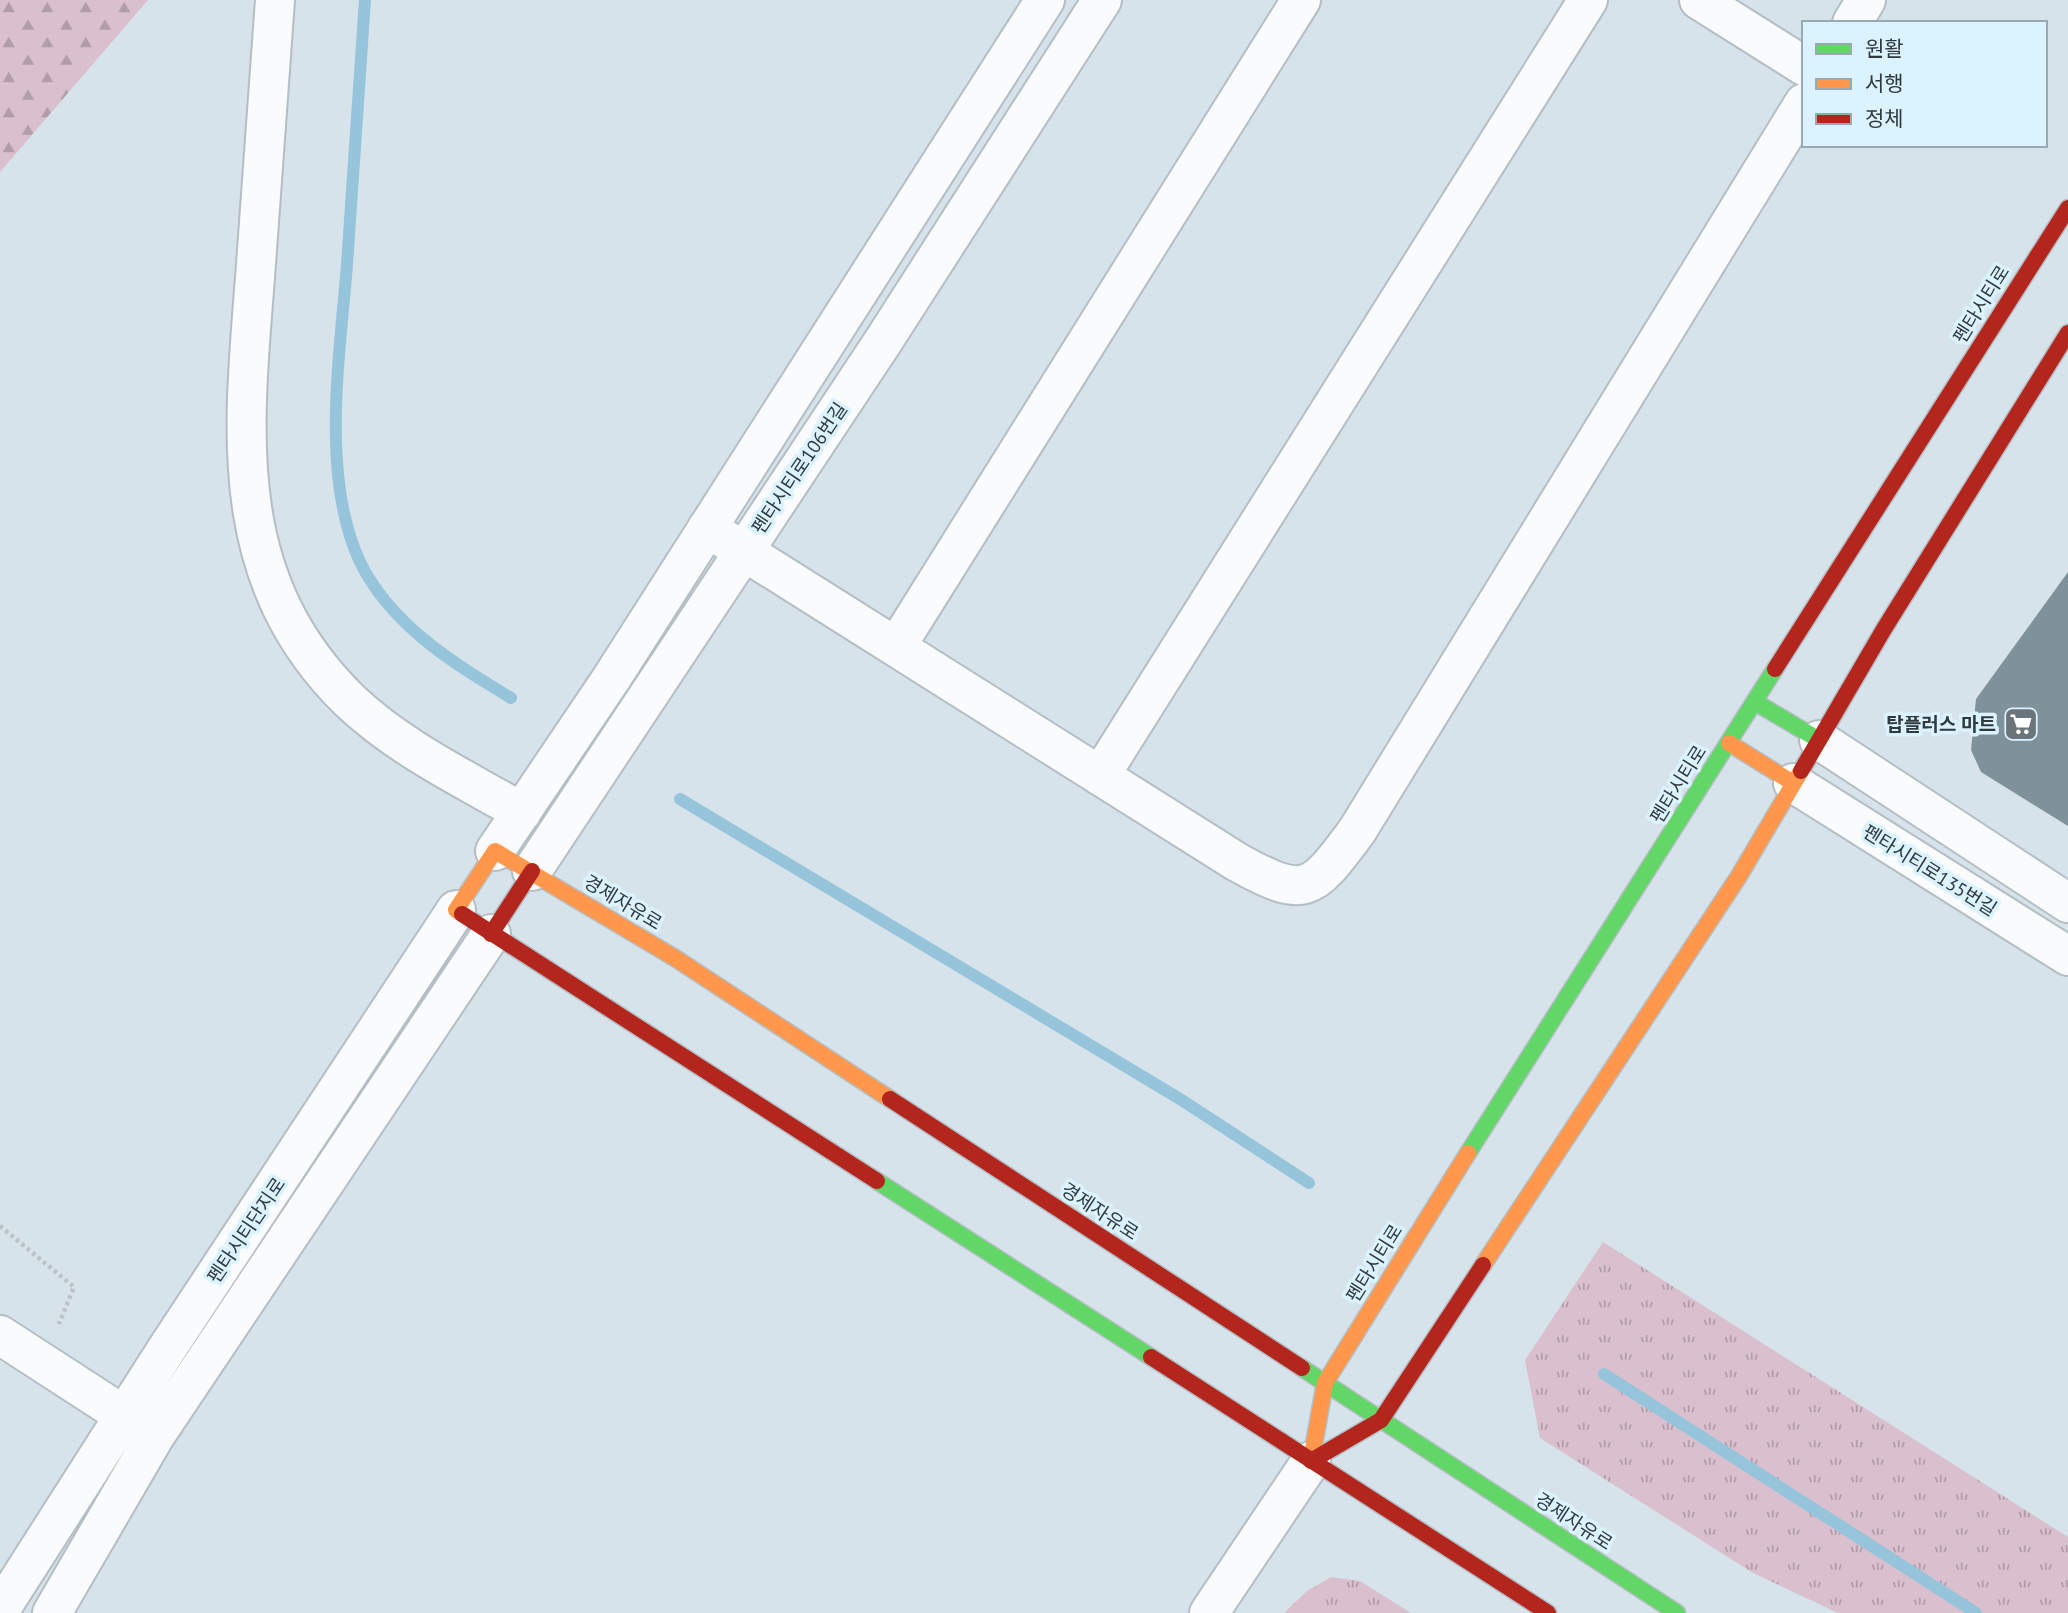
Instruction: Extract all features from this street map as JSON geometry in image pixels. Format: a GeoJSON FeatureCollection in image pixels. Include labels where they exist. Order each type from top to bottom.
{"type":"FeatureCollection","features":[{"type":"Feature","properties":{"kind":"street"},"geometry":{"type":"LineString","coordinates":[[275,0],[245,415],[249,498],[262,561],[285,616],[310,654],[349,700],[390,732],[522,812]]}},
{"type":"Feature","properties":{"kind":"street"},"geometry":{"type":"LineString","coordinates":[[495,851],[707,528],[1045,0]]}},
{"type":"Feature","properties":{"kind":"street","name":"펜타시티로106번길"},"geometry":{"type":"LineString","coordinates":[[491,934],[1102,0]]}},
{"type":"Feature","properties":{"kind":"street"},"geometry":{"type":"LineString","coordinates":[[896,647],[1301,0]]}},
{"type":"Feature","properties":{"kind":"street"},"geometry":{"type":"LineString","coordinates":[[1100,776],[1588,0]]}},
{"type":"Feature","properties":{"kind":"street"},"geometry":{"type":"LineString","coordinates":[[1699,0],[1802,65]]}},
{"type":"Feature","properties":{"kind":"street"},"geometry":{"type":"LineString","coordinates":[[1854,21],[1866,0]]}},
{"type":"Feature","properties":{"kind":"street"},"geometry":{"type":"LineString","coordinates":[[707,528],[1275,883],[1298,887],[1324,874],[1357,831],[1802,106]]}},
{"type":"Feature","properties":{"kind":"street","name":"펜타시티로"},"geometry":{"type":"LineString","coordinates":[[1325,1383],[1411,1242],[2068,208]]}},
{"type":"Feature","properties":{"kind":"street"},"geometry":{"type":"LineString","coordinates":[[1311,1461],[1381,1420],[1739,876],[2068,333]]}},
{"type":"Feature","properties":{"kind":"street"},"geometry":{"type":"LineString","coordinates":[[1755,702],[1819,740],[2068,903]]}},
{"type":"Feature","properties":{"kind":"street"},"geometry":{"type":"LineString","coordinates":[[1729,743],[1793,783]]}},
{"type":"Feature","properties":{"kind":"street","name":"펜타시티로135번길"},"geometry":{"type":"LineString","coordinates":[[1793,783],[2068,956]]}},
{"type":"Feature","properties":{"kind":"street","name":"경제자유로"},"geometry":{"type":"LineString","coordinates":[[495,851],[675,958],[1677,1613]]}},
{"type":"Feature","properties":{"kind":"street","name":"펜타시티단지로"},"geometry":{"type":"LineString","coordinates":[[0,1611],[124,1414],[495,851]]}},
{"type":"Feature","properties":{"kind":"street"},"geometry":{"type":"LineString","coordinates":[[456,910],[1548,1613]]}},
{"type":"Feature","properties":{"kind":"street","name":"펜타시티단지로"},"geometry":{"type":"LineString","coordinates":[[52,1613],[155,1436],[491,934]]}},
{"type":"Feature","properties":{"kind":"street"},"geometry":{"type":"LineString","coordinates":[[0,1335],[155,1436]]}},
{"type":"Feature","properties":{"kind":"street"},"geometry":{"type":"LineString","coordinates":[[1209,1613],[1311,1461],[1325,1383]]}},
{"type":"Feature","properties":{"kind":"path"},"geometry":{"type":"LineString","coordinates":[[0,1226],[74,1287],[55,1335]]}},
{"type":"Feature","properties":{"kind":"green space"},"geometry":{"type":"Polygon","coordinates":[[[0,0],[148,0],[0,172],[0,0]]]}},
{"type":"Feature","properties":{"kind":"green space"},"geometry":{"type":"Polygon","coordinates":[[[1603,1242],[2068,1537],[2068,1613],[1838,1613],[1753,1573],[1540,1438],[1525,1360],[1603,1242]]]}},
{"type":"Feature","properties":{"kind":"green space"},"geometry":{"type":"Polygon","coordinates":[[[1331,1577],[1360,1581],[1411,1613],[1284,1613],[1307,1591],[1331,1577]]]}},
{"type":"Feature","properties":{"kind":"building","name":"탑플러스 마트"},"geometry":{"type":"Polygon","coordinates":[[[2068,572],[2068,826],[1981,772],[1971,750],[1976,699],[2068,572]]]}},
{"type":"Feature","properties":{"kind":"waterway"},"geometry":{"type":"LineString","coordinates":[[365,0],[337,376],[336,454],[340,492],[348,528],[360,562],[389,605],[425,640],[467,671],[511,698]]}},
{"type":"Feature","properties":{"kind":"waterway"},"geometry":{"type":"LineString","coordinates":[[680,799],[1180,1099],[1309,1183]]}},
{"type":"Feature","properties":{"kind":"waterway"},"geometry":{"type":"LineString","coordinates":[[1604,1374],[1976,1613]]}},
{"type":"Feature","properties":{"kind":"traffic: fast"},"geometry":{"type":"LineString","coordinates":[[1468,1153],[1775,669]]}},
{"type":"Feature","properties":{"kind":"traffic: fast"},"geometry":{"type":"LineString","coordinates":[[1755,702],[1819,740]]}},
{"type":"Feature","properties":{"kind":"traffic: fast"},"geometry":{"type":"LineString","coordinates":[[877,1181],[1151,1357]]}},
{"type":"Feature","properties":{"kind":"traffic: fast"},"geometry":{"type":"LineString","coordinates":[[1302,1368],[1677,1613]]}},
{"type":"Feature","properties":{"kind":"traffic: slow"},"geometry":{"type":"LineString","coordinates":[[1729,743],[1793,783]]}},
{"type":"Feature","properties":{"kind":"traffic: slow"},"geometry":{"type":"LineString","coordinates":[[1483,1265],[1739,876],[1801,771]]}},
{"type":"Feature","properties":{"kind":"traffic: slow"},"geometry":{"type":"LineString","coordinates":[[462,914],[456,910],[495,851],[675,958],[890,1099]]}},
{"type":"Feature","properties":{"kind":"traffic: slow"},"geometry":{"type":"LineString","coordinates":[[1311,1461],[1325,1383],[1468,1153]]}},
{"type":"Feature","properties":{"kind":"traffic: jam"},"geometry":{"type":"LineString","coordinates":[[1775,669],[2068,208]]}},
{"type":"Feature","properties":{"kind":"traffic: jam"},"geometry":{"type":"LineString","coordinates":[[1801,771],[1884,629],[2068,333]]}},
{"type":"Feature","properties":{"kind":"traffic: jam"},"geometry":{"type":"LineString","coordinates":[[491,934],[532,871]]}},
{"type":"Feature","properties":{"kind":"traffic: jam"},"geometry":{"type":"LineString","coordinates":[[462,914],[877,1181]]}},
{"type":"Feature","properties":{"kind":"traffic: jam"},"geometry":{"type":"LineString","coordinates":[[890,1099],[1302,1368]]}},
{"type":"Feature","properties":{"kind":"traffic: jam"},"geometry":{"type":"LineString","coordinates":[[1311,1461],[1381,1420],[1483,1265]]}},
{"type":"Feature","properties":{"kind":"traffic: jam"},"geometry":{"type":"LineString","coordinates":[[1151,1357],[1548,1613]]}},
{"type":"Feature","properties":{"kind":"place","name":"탑플러스 마트"},"geometry":{"type":"Point","coordinates":[2021,724]}}]}
